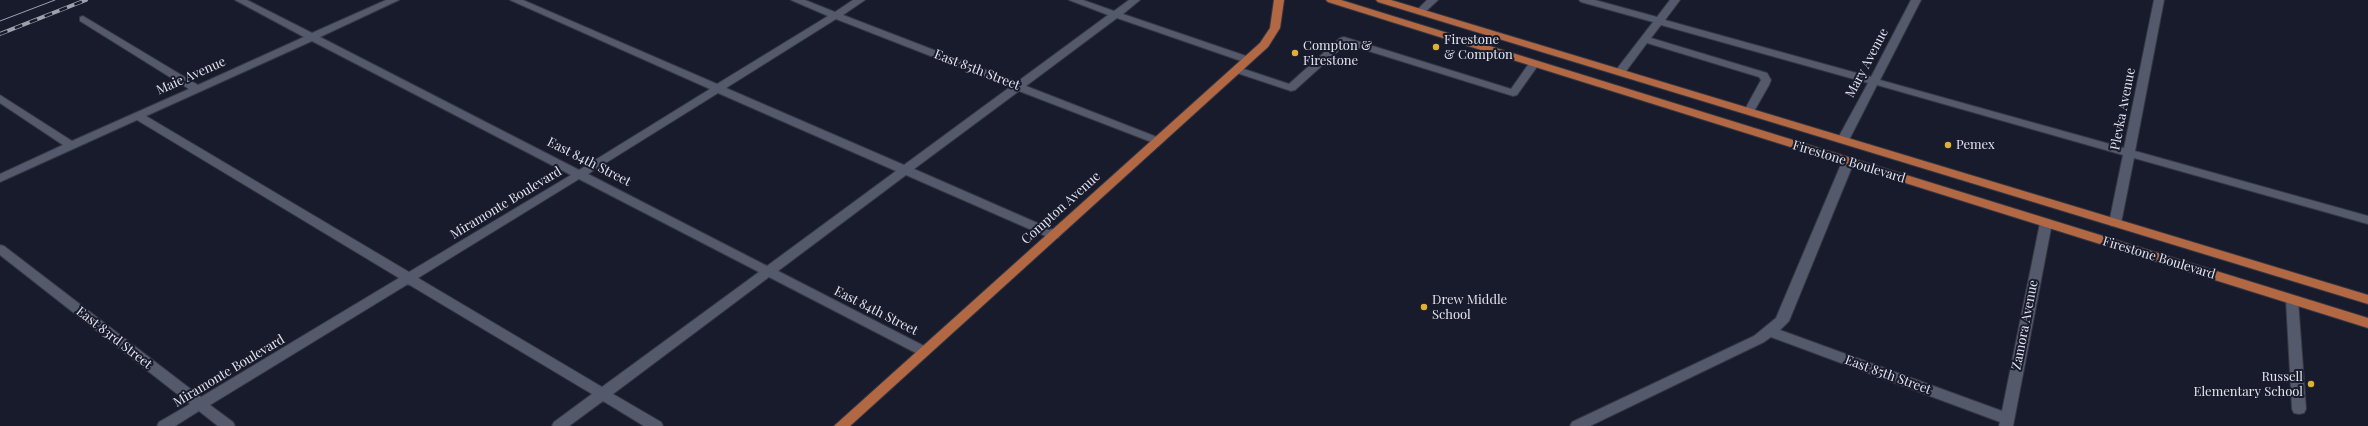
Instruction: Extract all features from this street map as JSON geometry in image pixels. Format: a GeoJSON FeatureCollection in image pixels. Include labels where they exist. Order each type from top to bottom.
{"type":"FeatureCollection","features":[{"type":"Feature","properties":{"kind":"main road","name":"Compton Avenue"},"geometry":{"type":"LineString","coordinates":[[841,426],[1264,45],[1275,28],[1278,17],[1279,0]]}},
{"type":"Feature","properties":{"kind":"main road","name":"Firestone Boulevard"},"geometry":{"type":"LineString","coordinates":[[1331,0],[2368,323]]}},
{"type":"Feature","properties":{"kind":"main road","name":"Firestone Boulevard"},"geometry":{"type":"LineString","coordinates":[[1381,0],[2368,300]]}},
{"type":"Feature","properties":{"kind":"street","name":"East 84th Street"},"geometry":{"type":"LineString","coordinates":[[240,0],[314,36],[923,351]]}},
{"type":"Feature","properties":{"kind":"street","name":"Maie Avenue"},"geometry":{"type":"LineString","coordinates":[[0,178],[394,0]]}},
{"type":"Feature","properties":{"kind":"street"},"geometry":{"type":"LineString","coordinates":[[515,0],[1054,235]]}},
{"type":"Feature","properties":{"kind":"street","name":"East 85th Street"},"geometry":{"type":"LineString","coordinates":[[796,0],[1158,141]]}},
{"type":"Feature","properties":{"kind":"street","name":"Miramonte Boulevard"},"geometry":{"type":"LineString","coordinates":[[164,426],[580,174],[860,0]]}},
{"type":"Feature","properties":{"kind":"street"},"geometry":{"type":"LineString","coordinates":[[1074,0],[1248,60]]}},
{"type":"Feature","properties":{"kind":"street"},"geometry":{"type":"LineString","coordinates":[[559,426],[1135,0]]}},
{"type":"Feature","properties":{"kind":"street"},"geometry":{"type":"LineString","coordinates":[[1420,12],[1433,0]]}},
{"type":"Feature","properties":{"kind":"street"},"geometry":{"type":"LineString","coordinates":[[1584,0],[2368,220]]}},
{"type":"Feature","properties":{"kind":"street"},"geometry":{"type":"LineString","coordinates":[[1620,72],[1675,0]]}},
{"type":"Feature","properties":{"kind":"street","name":"Mary Avenue"},"geometry":{"type":"LineString","coordinates":[[1843,140],[1916,0]]}},
{"type":"Feature","properties":{"kind":"street","name":"Plevka Avenue"},"geometry":{"type":"LineString","coordinates":[[2115,223],[2159,0]]}},
{"type":"Feature","properties":{"kind":"street"},"geometry":{"type":"LineString","coordinates":[[83,19],[197,89]]}},
{"type":"Feature","properties":{"kind":"street"},"geometry":{"type":"LineString","coordinates":[[1645,39],[1763,75],[1766,80],[1749,111]]}},
{"type":"Feature","properties":{"kind":"street"},"geometry":{"type":"LineString","coordinates":[[1238,70],[1291,88],[1344,40],[1513,93],[1534,64]]}},
{"type":"Feature","properties":{"kind":"street"},"geometry":{"type":"LineString","coordinates":[[0,98],[71,146]]}},
{"type":"Feature","properties":{"kind":"street"},"geometry":{"type":"LineString","coordinates":[[138,116],[407,279],[656,426]]}},
{"type":"Feature","properties":{"kind":"street"},"geometry":{"type":"LineString","coordinates":[[1577,426],[1759,339],[1782,321],[1848,162]]}},
{"type":"Feature","properties":{"kind":"street","name":"Zamora Avenue"},"geometry":{"type":"LineString","coordinates":[[2006,423],[2046,223]]}},
{"type":"Feature","properties":{"kind":"street","name":"East 83rd Street"},"geometry":{"type":"LineString","coordinates":[[0,249],[228,426]]}},
{"type":"Feature","properties":{"kind":"street"},"geometry":{"type":"LineString","coordinates":[[2292,300],[2299,409]]}},
{"type":"Feature","properties":{"kind":"street","name":"East 85th Street"},"geometry":{"type":"LineString","coordinates":[[1769,331],[2006,423]]}},
{"type":"Feature","properties":{"kind":"tram line"},"geometry":{"type":"LineString","coordinates":[[0,21],[55,0]]}},
{"type":"Feature","properties":{"kind":"railway"},"geometry":{"type":"LineString","coordinates":[[0,34],[86,0]]}},
{"type":"Feature","properties":{"kind":"place","name":"Firestone & Compton"},"geometry":{"type":"Point","coordinates":[1436,47]}},
{"type":"Feature","properties":{"kind":"place","name":"Compton & Firestone"},"geometry":{"type":"Point","coordinates":[1295,53]}},
{"type":"Feature","properties":{"kind":"place","name":"Pemex"},"geometry":{"type":"Point","coordinates":[1948,145]}},
{"type":"Feature","properties":{"kind":"place","name":"Drew Middle School"},"geometry":{"type":"Point","coordinates":[1424,307]}},
{"type":"Feature","properties":{"kind":"place","name":"Russell Elementary School"},"geometry":{"type":"Point","coordinates":[2311,384]}}]}
